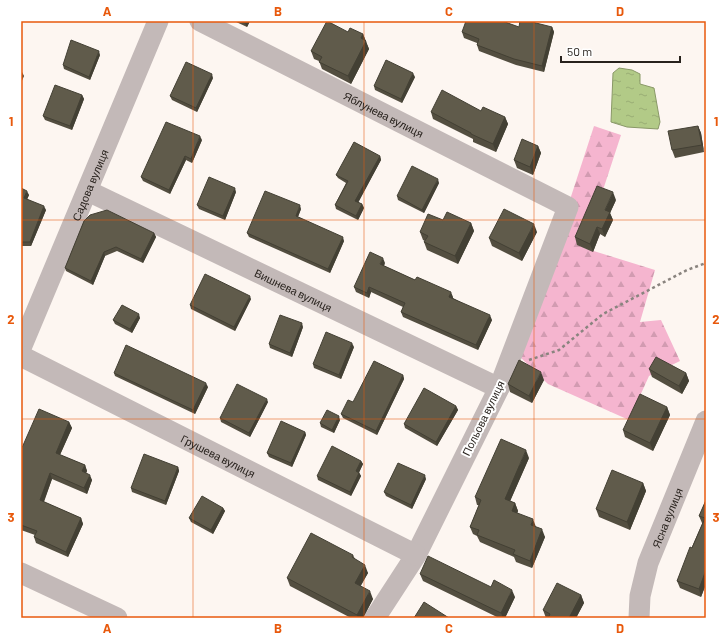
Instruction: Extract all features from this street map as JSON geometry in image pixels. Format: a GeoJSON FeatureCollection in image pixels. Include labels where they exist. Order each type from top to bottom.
{"type":"FeatureCollection","features":[{"type":"Feature","properties":{"kind":"street","name":"Садова вулиця"},"geometry":{"type":"LineString","coordinates":[[21,348],[158,21]]}},
{"type":"Feature","properties":{"kind":"street","name":"Яблунева вулиця"},"geometry":{"type":"LineString","coordinates":[[200,21],[568,207]]}},
{"type":"Feature","properties":{"kind":"street","name":"Вишнева вулиця"},"geometry":{"type":"LineString","coordinates":[[88,191],[499,388]]}},
{"type":"Feature","properties":{"kind":"street","name":"Польова вулиця"},"geometry":{"type":"LineString","coordinates":[[375,618],[416,555],[499,388],[568,207]]}},
{"type":"Feature","properties":{"kind":"street","name":"Грушева вулиця"},"geometry":{"type":"LineString","coordinates":[[21,356],[416,555]]}},
{"type":"Feature","properties":{"kind":"street","name":"Ясна вулиця"},"geometry":{"type":"LineString","coordinates":[[640,618],[640,596],[648,564],[706,421]]}},
{"type":"Feature","properties":{"kind":"street"},"geometry":{"type":"LineString","coordinates":[[21,573],[117,618]]}},
{"type":"Feature","properties":{"kind":"path"},"geometry":{"type":"LineString","coordinates":[[526,361],[559,350],[603,314],[687,270],[706,263]]}},
{"type":"Feature","properties":{"kind":"green space"},"geometry":{"type":"Polygon","coordinates":[[[594,126],[621,135],[584,248],[655,270],[640,322],[661,320],[680,361],[649,376],[629,420],[548,384],[519,356],[594,126]]]}},
{"type":"Feature","properties":{"kind":"water"},"geometry":{"type":"Polygon","coordinates":[[[619,68],[632,70],[640,74],[640,84],[654,88],[660,122],[658,129],[627,127],[611,122],[613,73],[619,68]]]}},
{"type":"Feature","properties":{"kind":"building"},"geometry":{"type":"Polygon","coordinates":[[[327,21],[348,32],[350,28],[363,34],[361,38],[366,41],[348,76],[319,62],[322,57],[311,51],[327,21]]]}},
{"type":"Feature","properties":{"kind":"building"},"geometry":{"type":"Polygon","coordinates":[[[466,21],[502,21],[519,27],[520,21],[528,21],[552,27],[542,66],[514,59],[477,45],[479,39],[462,32],[466,21]]]}},
{"type":"Feature","properties":{"kind":"building"},"geometry":{"type":"Polygon","coordinates":[[[71,40],[99,51],[89,77],[63,65],[71,40]]]}},
{"type":"Feature","properties":{"kind":"building"},"geometry":{"type":"Polygon","coordinates":[[[386,60],[413,73],[401,99],[374,86],[386,60]]]}},
{"type":"Feature","properties":{"kind":"building"},"geometry":{"type":"Polygon","coordinates":[[[186,62],[212,74],[196,108],[170,96],[186,62]]]}},
{"type":"Feature","properties":{"kind":"building"},"geometry":{"type":"Polygon","coordinates":[[[55,85],[82,95],[70,126],[43,116],[55,85]]]}},
{"type":"Feature","properties":{"kind":"building"},"geometry":{"type":"Polygon","coordinates":[[[442,90],[481,111],[483,107],[505,117],[493,144],[471,134],[431,112],[442,90]]]}},
{"type":"Feature","properties":{"kind":"building"},"geometry":{"type":"Polygon","coordinates":[[[166,122],[200,136],[191,159],[185,156],[169,190],[141,177],[166,122]]]}},
{"type":"Feature","properties":{"kind":"building"},"geometry":{"type":"Polygon","coordinates":[[[698,126],[702,145],[672,150],[668,131],[698,126]]]}},
{"type":"Feature","properties":{"kind":"building"},"geometry":{"type":"Polygon","coordinates":[[[522,139],[538,146],[530,167],[514,160],[522,139]]]}},
{"type":"Feature","properties":{"kind":"building"},"geometry":{"type":"Polygon","coordinates":[[[354,142],[380,156],[355,201],[362,204],[356,216],[335,205],[348,181],[336,175],[354,142]]]}},
{"type":"Feature","properties":{"kind":"building"},"geometry":{"type":"Polygon","coordinates":[[[412,166],[438,179],[422,210],[397,196],[412,166]]]}},
{"type":"Feature","properties":{"kind":"building"},"geometry":{"type":"Polygon","coordinates":[[[209,177],[235,188],[223,216],[197,205],[209,177]]]}},
{"type":"Feature","properties":{"kind":"building"},"geometry":{"type":"Polygon","coordinates":[[[597,186],[613,192],[605,210],[610,212],[602,229],[597,227],[590,244],[575,237],[597,186]]]}},
{"type":"Feature","properties":{"kind":"building"},"geometry":{"type":"Polygon","coordinates":[[[21,188],[27,191],[24,198],[44,206],[30,242],[21,242],[21,188]]]}},
{"type":"Feature","properties":{"kind":"building"},"geometry":{"type":"Polygon","coordinates":[[[265,191],[300,205],[296,216],[343,237],[328,269],[247,233],[265,191]]]}},
{"type":"Feature","properties":{"kind":"building"},"geometry":{"type":"Polygon","coordinates":[[[504,209],[534,224],[519,253],[489,238],[504,209]]]}},
{"type":"Feature","properties":{"kind":"building"},"geometry":{"type":"Polygon","coordinates":[[[107,210],[154,233],[141,259],[116,247],[104,252],[91,281],[65,268],[84,221],[90,215],[107,210]]]}},
{"type":"Feature","properties":{"kind":"building"},"geometry":{"type":"Polygon","coordinates":[[[447,212],[471,223],[455,256],[424,242],[428,236],[420,232],[428,214],[443,220],[447,212]]]}},
{"type":"Feature","properties":{"kind":"building"},"geometry":{"type":"Polygon","coordinates":[[[370,252],[383,258],[380,264],[415,280],[417,277],[451,292],[449,297],[490,315],[476,345],[401,312],[405,303],[369,287],[367,293],[354,287],[370,252]]]}},
{"type":"Feature","properties":{"kind":"building"},"geometry":{"type":"Polygon","coordinates":[[[205,274],[250,296],[234,327],[190,305],[205,274]]]}},
{"type":"Feature","properties":{"kind":"building"},"geometry":{"type":"Polygon","coordinates":[[[122,305],[139,314],[130,329],[113,320],[122,305]]]}},
{"type":"Feature","properties":{"kind":"building"},"geometry":{"type":"Polygon","coordinates":[[[280,315],[302,323],[290,353],[269,344],[280,315]]]}},
{"type":"Feature","properties":{"kind":"building"},"geometry":{"type":"Polygon","coordinates":[[[326,332],[352,343],[339,375],[313,364],[326,332]]]}},
{"type":"Feature","properties":{"kind":"building"},"geometry":{"type":"Polygon","coordinates":[[[126,345],[206,383],[193,410],[114,373],[126,345]]]}},
{"type":"Feature","properties":{"kind":"building"},"geometry":{"type":"Polygon","coordinates":[[[656,357],[686,373],[679,386],[649,369],[656,357]]]}},
{"type":"Feature","properties":{"kind":"building"},"geometry":{"type":"Polygon","coordinates":[[[519,360],[541,372],[529,396],[508,384],[519,360]]]}},
{"type":"Feature","properties":{"kind":"building"},"geometry":{"type":"Polygon","coordinates":[[[374,361],[403,375],[376,431],[341,414],[348,400],[353,402],[374,361]]]}},
{"type":"Feature","properties":{"kind":"building"},"geometry":{"type":"Polygon","coordinates":[[[237,384],[267,399],[249,433],[220,418],[237,384]]]}},
{"type":"Feature","properties":{"kind":"building"},"geometry":{"type":"Polygon","coordinates":[[[424,388],[456,406],[436,442],[404,424],[424,388]]]}},
{"type":"Feature","properties":{"kind":"building"},"geometry":{"type":"Polygon","coordinates":[[[640,394],[667,407],[650,443],[623,430],[640,394]]]}},
{"type":"Feature","properties":{"kind":"building"},"geometry":{"type":"Polygon","coordinates":[[[39,409],[69,422],[56,453],[85,465],[82,471],[90,475],[84,488],[50,473],[40,500],[81,518],[66,552],[34,537],[37,531],[21,525],[21,450],[39,409]]]}},
{"type":"Feature","properties":{"kind":"building"},"geometry":{"type":"Polygon","coordinates":[[[327,410],[339,416],[332,430],[320,423],[327,410]]]}},
{"type":"Feature","properties":{"kind":"building"},"geometry":{"type":"Polygon","coordinates":[[[281,421],[305,432],[291,463],[267,453],[281,421]]]}},
{"type":"Feature","properties":{"kind":"building"},"geometry":{"type":"Polygon","coordinates":[[[501,439],[526,450],[505,499],[515,503],[512,511],[533,519],[531,525],[542,529],[530,561],[513,554],[515,550],[477,535],[479,530],[470,527],[481,500],[475,497],[501,439]]]}},
{"type":"Feature","properties":{"kind":"building"},"geometry":{"type":"Polygon","coordinates":[[[332,446],[361,461],[356,471],[359,473],[350,492],[317,476],[332,446]]]}},
{"type":"Feature","properties":{"kind":"building"},"geometry":{"type":"Polygon","coordinates":[[[144,454],[178,467],[165,501],[131,488],[144,454]]]}},
{"type":"Feature","properties":{"kind":"building"},"geometry":{"type":"Polygon","coordinates":[[[398,463],[425,475],[411,505],[384,492],[398,463]]]}},
{"type":"Feature","properties":{"kind":"building"},"geometry":{"type":"Polygon","coordinates":[[[612,470],[643,483],[627,522],[596,509],[612,470]]]}},
{"type":"Feature","properties":{"kind":"building"},"geometry":{"type":"Polygon","coordinates":[[[202,496],[223,508],[211,530],[189,518],[202,496]]]}},
{"type":"Feature","properties":{"kind":"building"},"geometry":{"type":"Polygon","coordinates":[[[706,500],[706,570],[699,589],[677,581],[690,547],[692,548],[705,518],[699,516],[706,500]]]}},
{"type":"Feature","properties":{"kind":"building"},"geometry":{"type":"Polygon","coordinates":[[[311,533],[353,555],[352,557],[365,565],[355,583],[370,591],[357,615],[287,578],[311,533]]]}},
{"type":"Feature","properties":{"kind":"building"},"geometry":{"type":"Polygon","coordinates":[[[428,556],[491,587],[494,580],[512,590],[501,613],[420,574],[428,556]]]}},
{"type":"Feature","properties":{"kind":"building"},"geometry":{"type":"Polygon","coordinates":[[[557,583],[581,595],[569,618],[548,618],[550,614],[543,610],[557,583]]]}},
{"type":"Feature","properties":{"kind":"building"},"geometry":{"type":"Polygon","coordinates":[[[424,602],[449,618],[414,618],[424,602]]]}}]}
